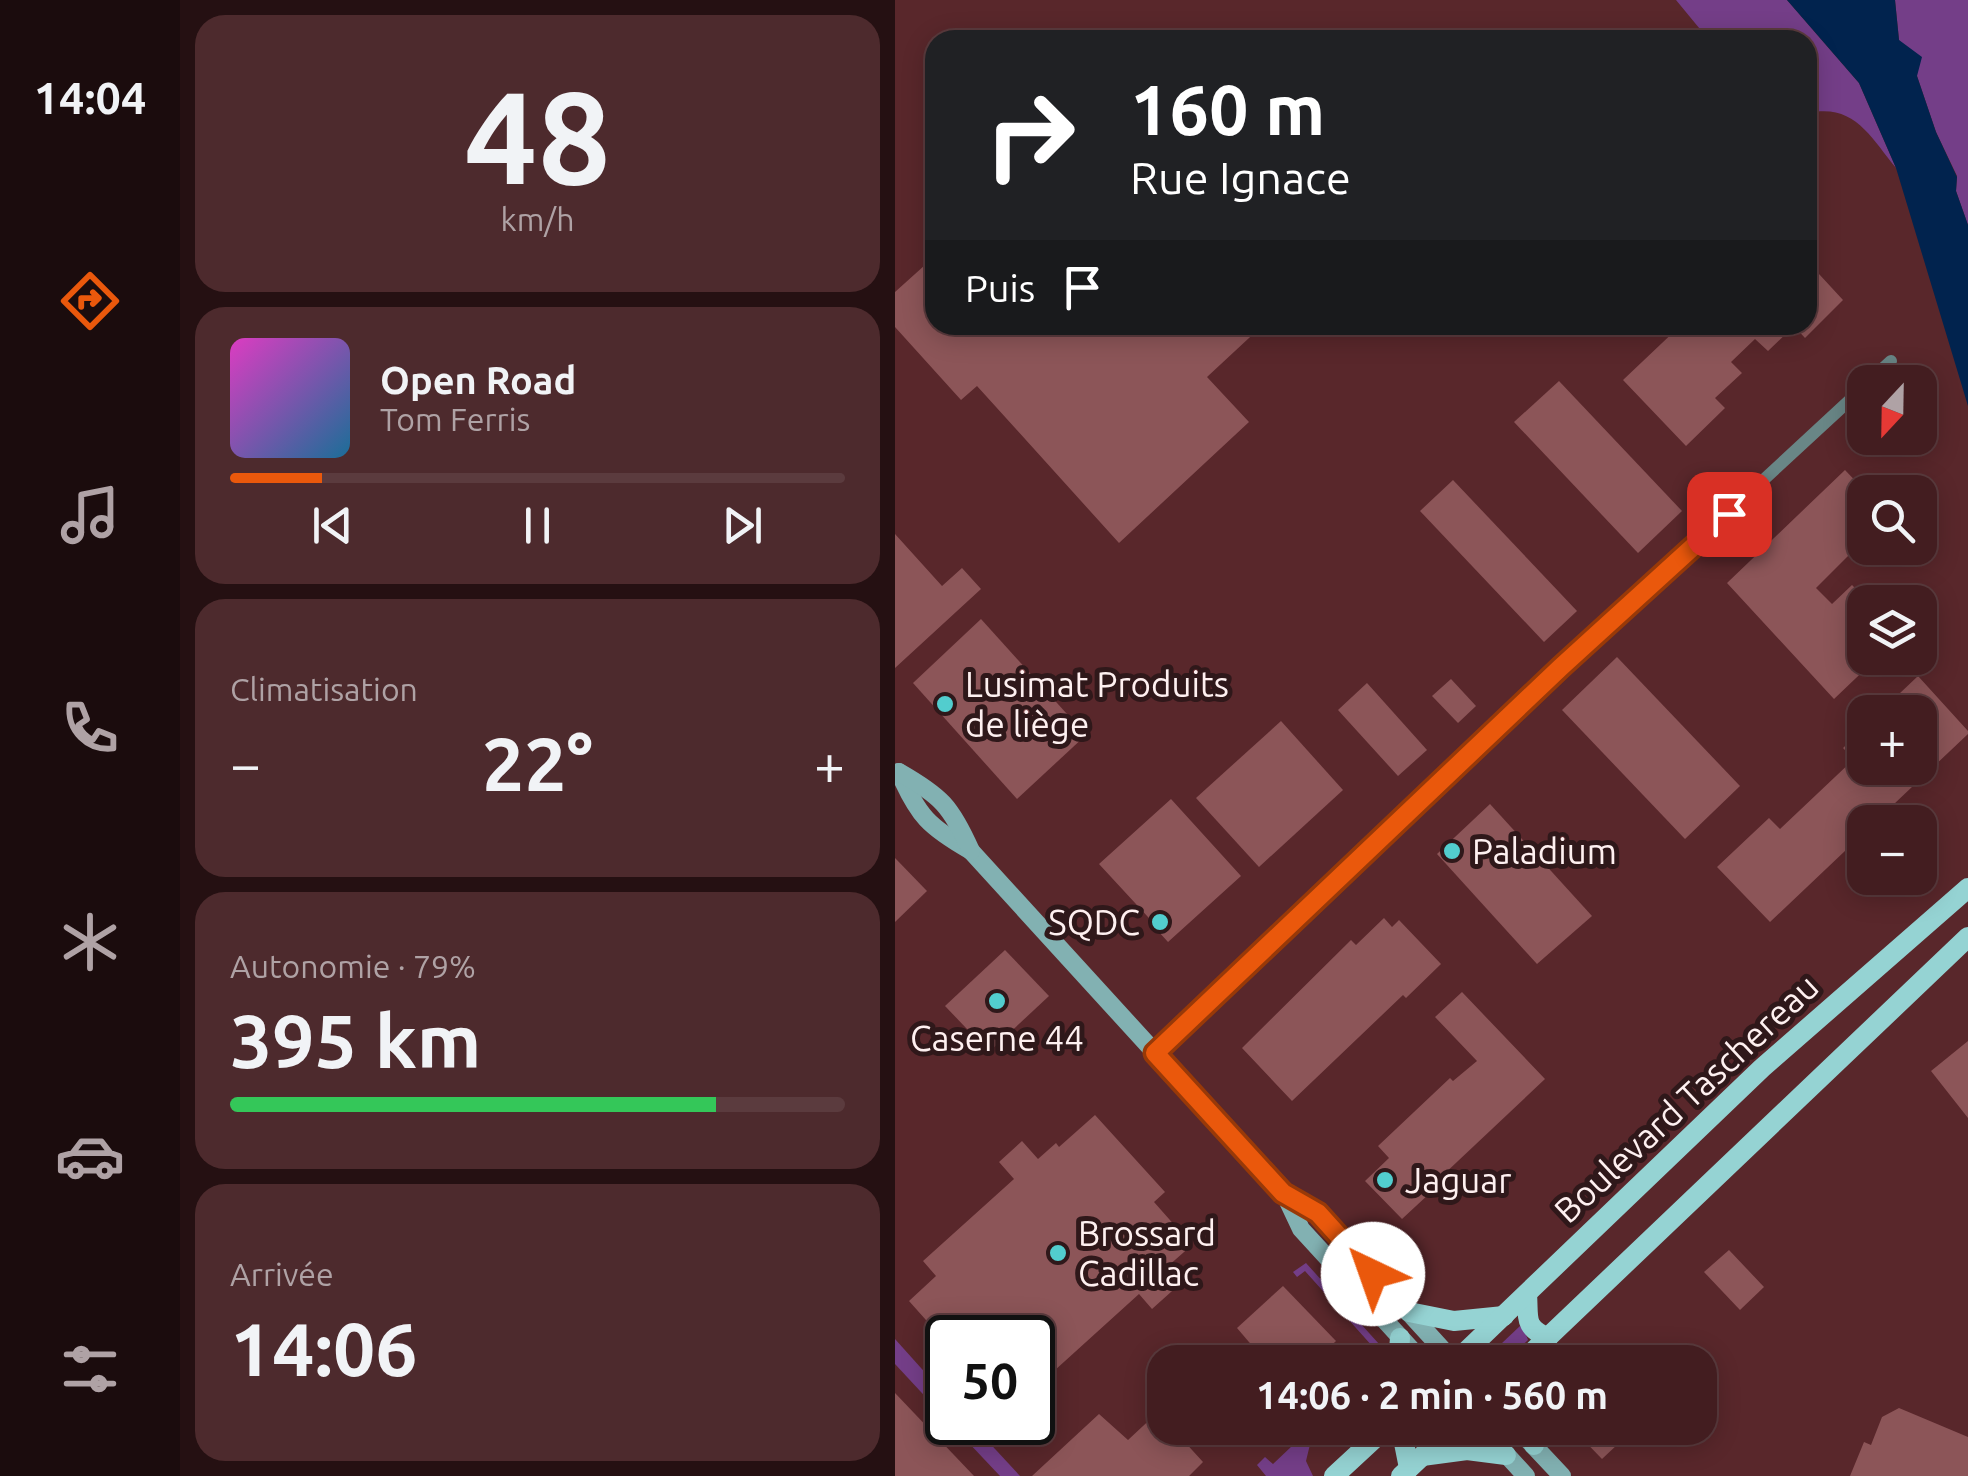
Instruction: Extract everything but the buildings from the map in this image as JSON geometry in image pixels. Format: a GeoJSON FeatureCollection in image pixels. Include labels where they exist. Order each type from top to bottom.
{"type":"FeatureCollection","features":[{"type":"Feature","properties":{"kind":"main road"},"geometry":{"type":"LineString","coordinates":[[897,770],[913,804],[939,832],[971,851],[1283,1193],[1301,1229],[1407,1345]]}},
{"type":"Feature","properties":{"kind":"main road","name":"Boulevard Taschereau"},"geometry":{"type":"LineString","coordinates":[[1473,1345],[1761,1068],[1968,888]]}},
{"type":"Feature","properties":{"kind":"main road"},"geometry":{"type":"LineString","coordinates":[[1541,1345],[1968,937]]}},
{"type":"Feature","properties":{"kind":"main road"},"geometry":{"type":"LineString","coordinates":[[1283,1193],[1318,1213],[1439,1345]]}},
{"type":"Feature","properties":{"kind":"main road"},"geometry":{"type":"LineString","coordinates":[[1527,1294],[1529,1326],[1548,1338]]}},
{"type":"Feature","properties":{"kind":"main road"},"geometry":{"type":"LineString","coordinates":[[1409,1312],[1454,1321],[1504,1316]]}},
{"type":"Feature","properties":{"kind":"main road"},"geometry":{"type":"LineString","coordinates":[[1399,1345],[1400,1338]]}},
{"type":"Feature","properties":{"kind":"main road"},"geometry":{"type":"LineString","coordinates":[[1334,1476],[1369,1445]]}},
{"type":"Feature","properties":{"kind":"main road"},"geometry":{"type":"LineString","coordinates":[[1411,1467],[1434,1445]]}},
{"type":"Feature","properties":{"kind":"main road"},"geometry":{"type":"LineString","coordinates":[[1497,1445],[1526,1476]]}},
{"type":"Feature","properties":{"kind":"main road"},"geometry":{"type":"LineString","coordinates":[[1538,1445],[1562,1476]]}},
{"type":"Feature","properties":{"kind":"main road"},"geometry":{"type":"LineString","coordinates":[[1411,1467],[1467,1450],[1506,1455]]}},
{"type":"Feature","properties":{"kind":"street"},"geometry":{"type":"LineString","coordinates":[[1887,365],[1891,361]]}},
{"type":"Feature","properties":{"kind":"street"},"geometry":{"type":"LineString","coordinates":[[1155,1053],[1561,667],[1847,403]]}},
{"type":"Feature","properties":{"kind":"shaded area"},"geometry":{"type":"Polygon","coordinates":[[[1676,0],[1787,0],[1813,30],[1701,30],[1676,0]]]}},
{"type":"Feature","properties":{"kind":"shaded area"},"geometry":{"type":"Polygon","coordinates":[[[1895,0],[1968,0],[1968,225],[1956,191],[1957,176],[1899,40],[1895,0]]]}},
{"type":"Feature","properties":{"kind":"shaded area"},"geometry":{"type":"Polygon","coordinates":[[[1817,35],[1859,83],[1896,168],[1859,125],[1817,112],[1817,35]]]}},
{"type":"Feature","properties":{"kind":"shaded area"},"geometry":{"type":"Polygon","coordinates":[[[1306,1263],[1380,1345],[1371,1345],[1305,1271],[1297,1277],[1293,1272],[1306,1263]]]}},
{"type":"Feature","properties":{"kind":"shaded area"},"geometry":{"type":"Polygon","coordinates":[[[1523,1327],[1528,1340],[1523,1345],[1500,1345],[1523,1327]]]}},
{"type":"Feature","properties":{"kind":"shaded area"},"geometry":{"type":"Polygon","coordinates":[[[895,1339],[925,1372],[925,1396],[895,1364],[895,1339]]]}},
{"type":"Feature","properties":{"kind":"shaded area"},"geometry":{"type":"Polygon","coordinates":[[[971,1445],[991,1445],[1020,1476],[1000,1476],[971,1445]]]}},
{"type":"Feature","properties":{"kind":"shaded area"},"geometry":{"type":"Polygon","coordinates":[[[1293,1445],[1310,1445],[1306,1461],[1313,1476],[1266,1476],[1257,1465],[1265,1457],[1273,1464],[1293,1445]]]}},
{"type":"Feature","properties":{"kind":"water"},"geometry":{"type":"Polygon","coordinates":[[[1787,0],[1895,0],[1899,40],[1922,57],[1917,76],[1957,177],[1956,191],[1968,225],[1968,406],[1896,168],[1859,83],[1817,30],[1787,0]]]}},
{"type":"Feature","properties":{"kind":"place","name":"Lusimat Produits de liège"},"geometry":{"type":"Point","coordinates":[945,704]}},
{"type":"Feature","properties":{"kind":"place","name":"Paladium"},"geometry":{"type":"Point","coordinates":[1452,851]}},
{"type":"Feature","properties":{"kind":"place","name":"SQDC"},"geometry":{"type":"Point","coordinates":[1160,922]}},
{"type":"Feature","properties":{"kind":"place","name":"Caserne 44"},"geometry":{"type":"Point","coordinates":[997,1001]}},
{"type":"Feature","properties":{"kind":"place","name":"Jaguar"},"geometry":{"type":"Point","coordinates":[1385,1180]}},
{"type":"Feature","properties":{"kind":"place","name":"Brossard Cadillac"},"geometry":{"type":"Point","coordinates":[1058,1253]}},
{"type":"Feature","properties":{"kind":"route"},"geometry":{"type":"LineString","coordinates":[[1373,1274],[1318,1213],[1283,1193],[1155,1053],[1561,667],[1729,514]]}}]}
